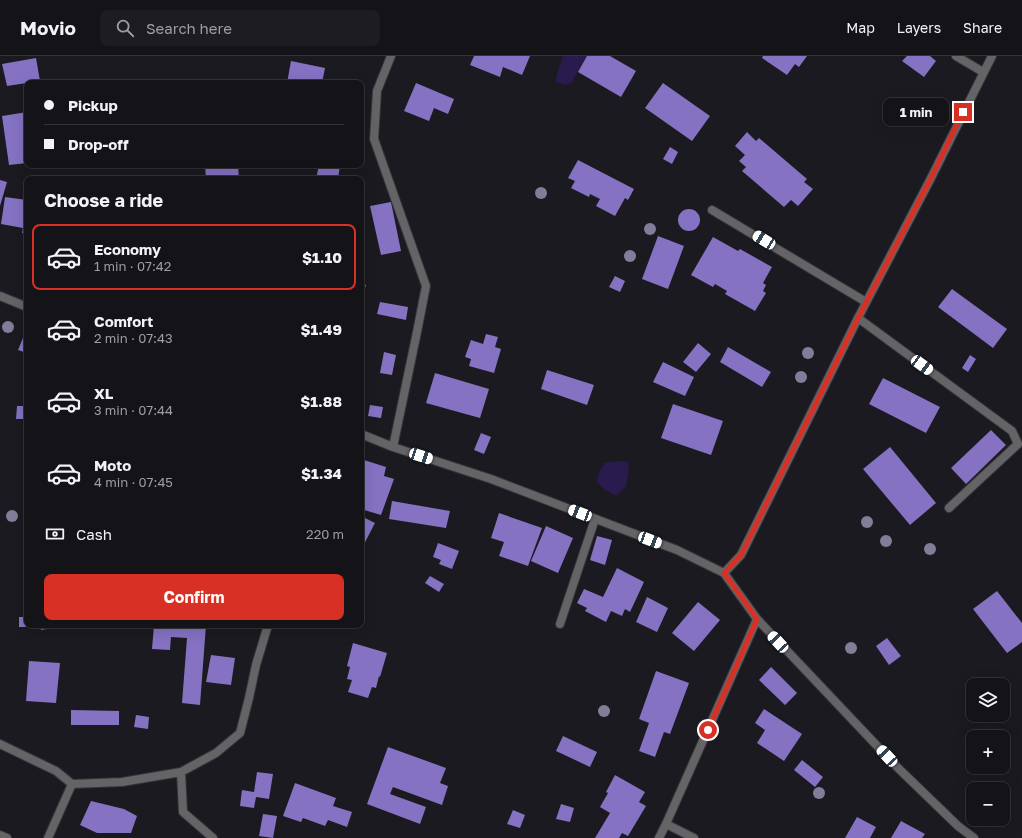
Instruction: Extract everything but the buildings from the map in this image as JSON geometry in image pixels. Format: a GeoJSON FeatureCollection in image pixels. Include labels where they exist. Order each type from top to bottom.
{"type":"FeatureCollection","features":[{"type":"Feature","properties":{"kind":"street"},"geometry":{"type":"LineString","coordinates":[[391,56],[377,91],[374,138],[426,286],[393,447]]}},
{"type":"Feature","properties":{"kind":"street"},"geometry":{"type":"LineString","coordinates":[[956,56],[983,72]]}},
{"type":"Feature","properties":{"kind":"street"},"geometry":{"type":"LineString","coordinates":[[724,573],[741,555],[866,302],[930,180],[992,56]]}},
{"type":"Feature","properties":{"kind":"street"},"geometry":{"type":"LineString","coordinates":[[712,210],[866,302]]}},
{"type":"Feature","properties":{"kind":"street"},"geometry":{"type":"LineString","coordinates":[[0,296],[24,306]]}},
{"type":"Feature","properties":{"kind":"street"},"geometry":{"type":"LineString","coordinates":[[858,318],[1012,431],[1018,444],[949,508]]}},
{"type":"Feature","properties":{"kind":"street"},"geometry":{"type":"LineString","coordinates":[[364,435],[393,447],[492,479],[677,550],[724,573],[757,619],[898,768],[958,826],[974,838]]}},
{"type":"Feature","properties":{"kind":"street"},"geometry":{"type":"LineString","coordinates":[[560,624],[595,519]]}},
{"type":"Feature","properties":{"kind":"street"},"geometry":{"type":"LineString","coordinates":[[659,838],[757,619]]}},
{"type":"Feature","properties":{"kind":"street"},"geometry":{"type":"LineString","coordinates":[[0,744],[56,771],[72,784],[122,782],[181,772],[216,753],[240,733],[256,664],[267,628]]}},
{"type":"Feature","properties":{"kind":"street"},"geometry":{"type":"LineString","coordinates":[[181,772],[183,812],[213,838]]}},
{"type":"Feature","properties":{"kind":"street"},"geometry":{"type":"LineString","coordinates":[[48,838],[72,784]]}},
{"type":"Feature","properties":{"kind":"street"},"geometry":{"type":"LineString","coordinates":[[666,824],[694,838]]}},
{"type":"Feature","properties":{"kind":"street"},"geometry":{"type":"LineString","coordinates":[[0,835],[7,838]]}},
{"type":"Feature","properties":{"kind":"shaded area"},"geometry":{"type":"Polygon","coordinates":[[[563,56],[587,57],[574,77],[572,83],[565,85],[556,82],[563,56]]]}},
{"type":"Feature","properties":{"kind":"shaded area"},"geometry":{"type":"Polygon","coordinates":[[[619,461],[629,462],[626,486],[616,496],[604,489],[597,482],[600,470],[605,463],[619,461]]]}},
{"type":"Feature","properties":{"kind":"route"},"geometry":{"type":"LineString","coordinates":[[708,730],[757,619],[724,573],[741,555],[858,318],[930,180],[963,112]]}}]}
